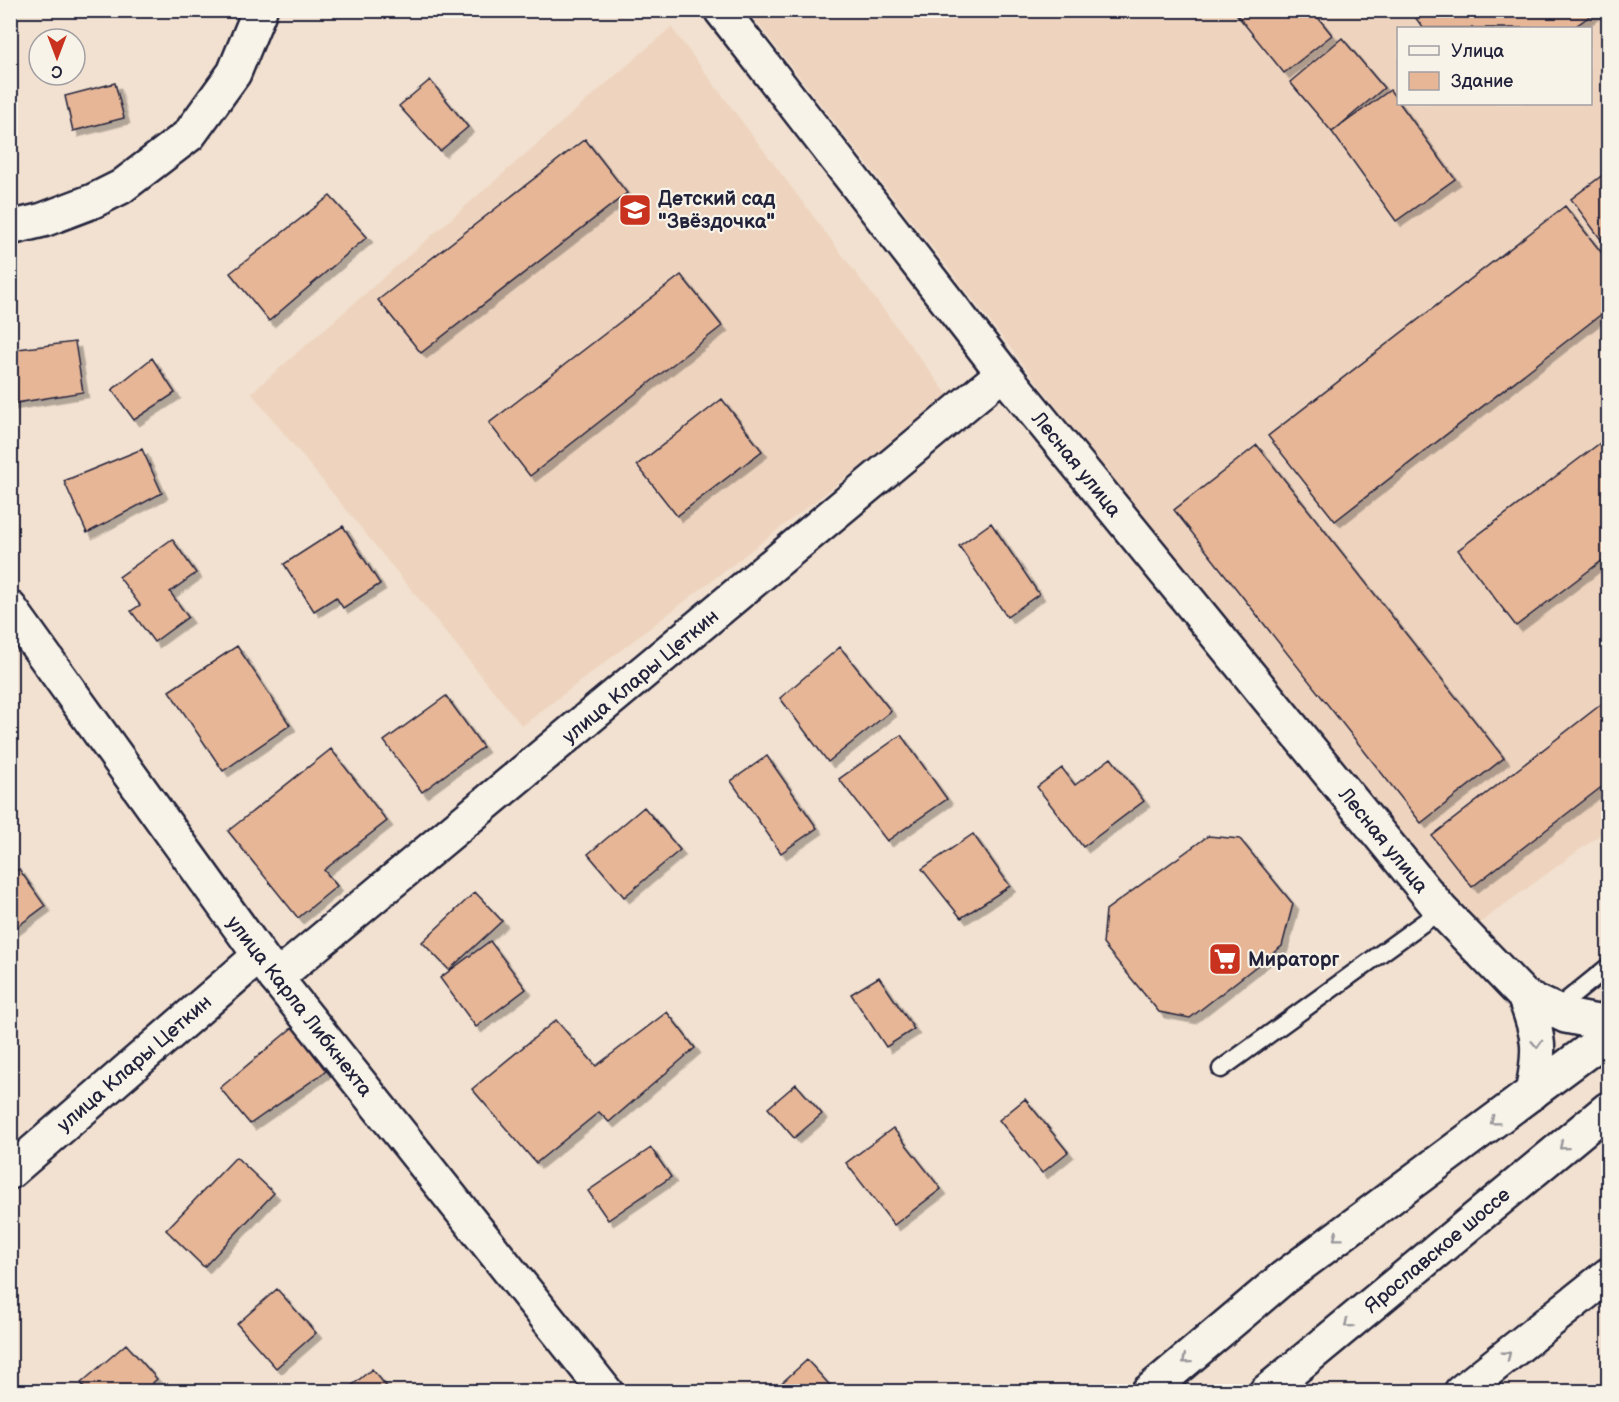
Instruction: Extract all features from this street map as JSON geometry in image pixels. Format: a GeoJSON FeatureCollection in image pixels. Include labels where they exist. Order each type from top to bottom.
{"type":"FeatureCollection","features":[{"type":"Feature","properties":{"kind":"main road"},"geometry":{"type":"LineString","coordinates":[[10,228],[43,220],[93,201],[121,187],[189,135],[234,73],[260,10]]}},
{"type":"Feature","properties":{"kind":"main road","name":"Лесная улица"},"geometry":{"type":"LineString","coordinates":[[721,10],[1004,373],[1442,910],[1524,996]]}},
{"type":"Feature","properties":{"kind":"main road","name":"улица Клары Цеткин"},"geometry":{"type":"LineString","coordinates":[[10,1172],[1004,373]]}},
{"type":"Feature","properties":{"kind":"main road","name":"улица Карла Либкнехта"},"geometry":{"type":"LineString","coordinates":[[10,608],[267,967],[606,1392]]}},
{"type":"Feature","properties":{"kind":"main road"},"geometry":{"type":"LineString","coordinates":[[1524,996],[1566,1016],[1597,1022],[1608,1020]]}},
{"type":"Feature","properties":{"kind":"main road"},"geometry":{"type":"LineString","coordinates":[[1524,996],[1537,1029],[1539,1062],[1532,1093]]}},
{"type":"Feature","properties":{"kind":"main road"},"geometry":{"type":"LineString","coordinates":[[1148,1392],[1282,1278],[1608,1036]]}},
{"type":"Feature","properties":{"kind":"main road","name":"Ярославское шоссе"},"geometry":{"type":"LineString","coordinates":[[1266,1392],[1608,1109]]}},
{"type":"Feature","properties":{"kind":"main road"},"geometry":{"type":"LineString","coordinates":[[1461,1392],[1608,1275]]}},
{"type":"Feature","properties":{"kind":"lane"},"geometry":{"type":"LineString","coordinates":[[1221,1069],[1442,910]]}},
{"type":"Feature","properties":{"kind":"lane"},"geometry":{"type":"LineString","coordinates":[[1555,1010],[1608,967]]}},
{"type":"Feature","properties":{"kind":"shaded area"},"geometry":{"type":"Polygon","coordinates":[[[748,11],[1608,11],[1608,829],[1466,933],[748,11]]]}},
{"type":"Feature","properties":{"kind":"shaded area","name":"Детский сад \"Звёздочка\""},"geometry":{"type":"Polygon","coordinates":[[[671,27],[950,398],[522,726],[251,393],[671,27]]]}},
{"type":"Feature","properties":{"kind":"building"},"geometry":{"type":"Polygon","coordinates":[[[1233,10],[1312,10],[1332,35],[1284,73],[1233,10]]]}},
{"type":"Feature","properties":{"kind":"building"},"geometry":{"type":"Polygon","coordinates":[[[1410,10],[1598,10],[1574,27],[1422,27],[1410,10]]]}},
{"type":"Feature","properties":{"kind":"building"},"geometry":{"type":"Polygon","coordinates":[[[1342,38],[1384,88],[1332,132],[1290,82],[1342,38]]]}},
{"type":"Feature","properties":{"kind":"building"},"geometry":{"type":"Polygon","coordinates":[[[430,80],[468,127],[440,151],[399,106],[430,80]]]}},
{"type":"Feature","properties":{"kind":"building"},"geometry":{"type":"Polygon","coordinates":[[[115,83],[124,118],[73,131],[65,96],[115,83]]]}},
{"type":"Feature","properties":{"kind":"building"},"geometry":{"type":"Polygon","coordinates":[[[1390,90],[1397,100],[1397,105],[1401,105],[1455,179],[1396,221],[1332,132],[1390,90]]]}},
{"type":"Feature","properties":{"kind":"building"},"geometry":{"type":"Polygon","coordinates":[[[585,139],[627,193],[421,353],[378,300],[585,139]]]}},
{"type":"Feature","properties":{"kind":"building"},"geometry":{"type":"Polygon","coordinates":[[[1608,171],[1608,249],[1571,199],[1608,171]]]}},
{"type":"Feature","properties":{"kind":"building"},"geometry":{"type":"Polygon","coordinates":[[[330,196],[367,237],[269,321],[230,273],[330,196]]]}},
{"type":"Feature","properties":{"kind":"building"},"geometry":{"type":"Polygon","coordinates":[[[1565,206],[1608,261],[1608,309],[1335,521],[1268,436],[1565,206]]]}},
{"type":"Feature","properties":{"kind":"building"},"geometry":{"type":"Polygon","coordinates":[[[681,275],[722,326],[530,476],[489,423],[681,275]]]}},
{"type":"Feature","properties":{"kind":"building"},"geometry":{"type":"Polygon","coordinates":[[[75,342],[83,392],[10,404],[10,350],[75,342]]]}},
{"type":"Feature","properties":{"kind":"building"},"geometry":{"type":"Polygon","coordinates":[[[152,358],[175,393],[134,420],[112,390],[152,358]]]}},
{"type":"Feature","properties":{"kind":"building"},"geometry":{"type":"Polygon","coordinates":[[[722,399],[762,451],[677,516],[637,465],[722,399]]]}},
{"type":"Feature","properties":{"kind":"building"},"geometry":{"type":"Polygon","coordinates":[[[1608,437],[1608,556],[1516,626],[1458,550],[1608,437]]]}},
{"type":"Feature","properties":{"kind":"building"},"geometry":{"type":"Polygon","coordinates":[[[1257,445],[1504,758],[1421,823],[1174,510],[1257,445]]]}},
{"type":"Feature","properties":{"kind":"building"},"geometry":{"type":"Polygon","coordinates":[[[142,449],[162,493],[87,533],[64,481],[142,449]]]}},
{"type":"Feature","properties":{"kind":"building"},"geometry":{"type":"Polygon","coordinates":[[[991,523],[1039,594],[1007,617],[959,546],[991,523]]]}},
{"type":"Feature","properties":{"kind":"building"},"geometry":{"type":"Polygon","coordinates":[[[343,526],[380,584],[343,608],[336,597],[314,611],[284,564],[343,526]]]}},
{"type":"Feature","properties":{"kind":"building"},"geometry":{"type":"Polygon","coordinates":[[[172,539],[196,573],[170,592],[188,617],[154,642],[131,611],[140,605],[119,577],[172,539]]]}},
{"type":"Feature","properties":{"kind":"building"},"geometry":{"type":"Polygon","coordinates":[[[237,646],[290,725],[223,771],[169,691],[237,646]]]}},
{"type":"Feature","properties":{"kind":"building"},"geometry":{"type":"Polygon","coordinates":[[[840,647],[891,711],[828,762],[780,698],[840,647]]]}},
{"type":"Feature","properties":{"kind":"building"},"geometry":{"type":"Polygon","coordinates":[[[446,696],[483,747],[422,792],[384,741],[446,696]]]}},
{"type":"Feature","properties":{"kind":"building"},"geometry":{"type":"Polygon","coordinates":[[[1608,699],[1608,782],[1472,887],[1432,836],[1608,699]]]}},
{"type":"Feature","properties":{"kind":"building"},"geometry":{"type":"Polygon","coordinates":[[[901,735],[947,799],[887,841],[839,779],[901,735]]]}},
{"type":"Feature","properties":{"kind":"building"},"geometry":{"type":"Polygon","coordinates":[[[331,749],[387,821],[324,870],[337,886],[298,918],[228,831],[331,749]]]}},
{"type":"Feature","properties":{"kind":"building"},"geometry":{"type":"Polygon","coordinates":[[[767,756],[817,828],[781,853],[731,781],[767,756]]]}},
{"type":"Feature","properties":{"kind":"building"},"geometry":{"type":"Polygon","coordinates":[[[1111,758],[1144,801],[1083,847],[1037,787],[1062,768],[1075,785],[1111,758]]]}},
{"type":"Feature","properties":{"kind":"building"},"geometry":{"type":"Polygon","coordinates":[[[644,807],[680,850],[624,897],[588,854],[644,807]]]}},
{"type":"Feature","properties":{"kind":"building"},"geometry":{"type":"Polygon","coordinates":[[[973,834],[1010,886],[961,918],[922,869],[973,834]]]}},
{"type":"Feature","properties":{"kind":"building"},"geometry":{"type":"Polygon","coordinates":[[[1208,836],[1240,839],[1293,904],[1282,946],[1190,1018],[1159,1012],[1103,944],[1106,910],[1208,836]]]}},
{"type":"Feature","properties":{"kind":"building"},"geometry":{"type":"Polygon","coordinates":[[[19,869],[45,906],[10,932],[10,875],[19,869]]]}},
{"type":"Feature","properties":{"kind":"building"},"geometry":{"type":"Polygon","coordinates":[[[475,892],[502,921],[449,970],[422,942],[475,892]]]}},
{"type":"Feature","properties":{"kind":"building"},"geometry":{"type":"Polygon","coordinates":[[[490,941],[526,989],[476,1027],[440,978],[490,941]]]}},
{"type":"Feature","properties":{"kind":"building"},"geometry":{"type":"Polygon","coordinates":[[[879,977],[914,1029],[886,1047],[851,994],[879,977]]]}},
{"type":"Feature","properties":{"kind":"building"},"geometry":{"type":"Polygon","coordinates":[[[667,1012],[695,1048],[609,1122],[599,1112],[536,1163],[472,1089],[556,1020],[596,1066],[667,1012]]]}},
{"type":"Feature","properties":{"kind":"building"},"geometry":{"type":"Polygon","coordinates":[[[293,1027],[326,1071],[250,1124],[220,1088],[293,1027]]]}},
{"type":"Feature","properties":{"kind":"building"},"geometry":{"type":"Polygon","coordinates":[[[796,1084],[822,1114],[794,1138],[768,1108],[796,1084]]]}},
{"type":"Feature","properties":{"kind":"building"},"geometry":{"type":"Polygon","coordinates":[[[1025,1099],[1068,1152],[1042,1173],[999,1120],[1025,1099]]]}},
{"type":"Feature","properties":{"kind":"building"},"geometry":{"type":"Polygon","coordinates":[[[893,1128],[941,1189],[894,1225],[846,1163],[893,1128]]]}},
{"type":"Feature","properties":{"kind":"building"},"geometry":{"type":"Polygon","coordinates":[[[651,1148],[671,1177],[608,1220],[588,1191],[651,1148]]]}},
{"type":"Feature","properties":{"kind":"building"},"geometry":{"type":"Polygon","coordinates":[[[236,1157],[274,1193],[204,1267],[166,1230],[236,1157]]]}},
{"type":"Feature","properties":{"kind":"building"},"geometry":{"type":"Polygon","coordinates":[[[277,1289],[316,1333],[276,1368],[237,1324],[277,1289]]]}},
{"type":"Feature","properties":{"kind":"building"},"geometry":{"type":"Polygon","coordinates":[[[126,1344],[157,1379],[143,1392],[88,1392],[81,1383],[126,1344]]]}},
{"type":"Feature","properties":{"kind":"building"},"geometry":{"type":"Polygon","coordinates":[[[807,1360],[836,1392],[775,1392],[774,1390],[807,1360]]]}},
{"type":"Feature","properties":{"kind":"building"},"geometry":{"type":"Polygon","coordinates":[[[372,1369],[391,1392],[344,1392],[372,1369]]]}},
{"type":"Feature","properties":{"kind":"place","name":"Детский сад \"Звёздочка\""},"geometry":{"type":"Point","coordinates":[635,210]}},
{"type":"Feature","properties":{"kind":"place","name":"Мираторг"},"geometry":{"type":"Point","coordinates":[1225,959]}}]}
